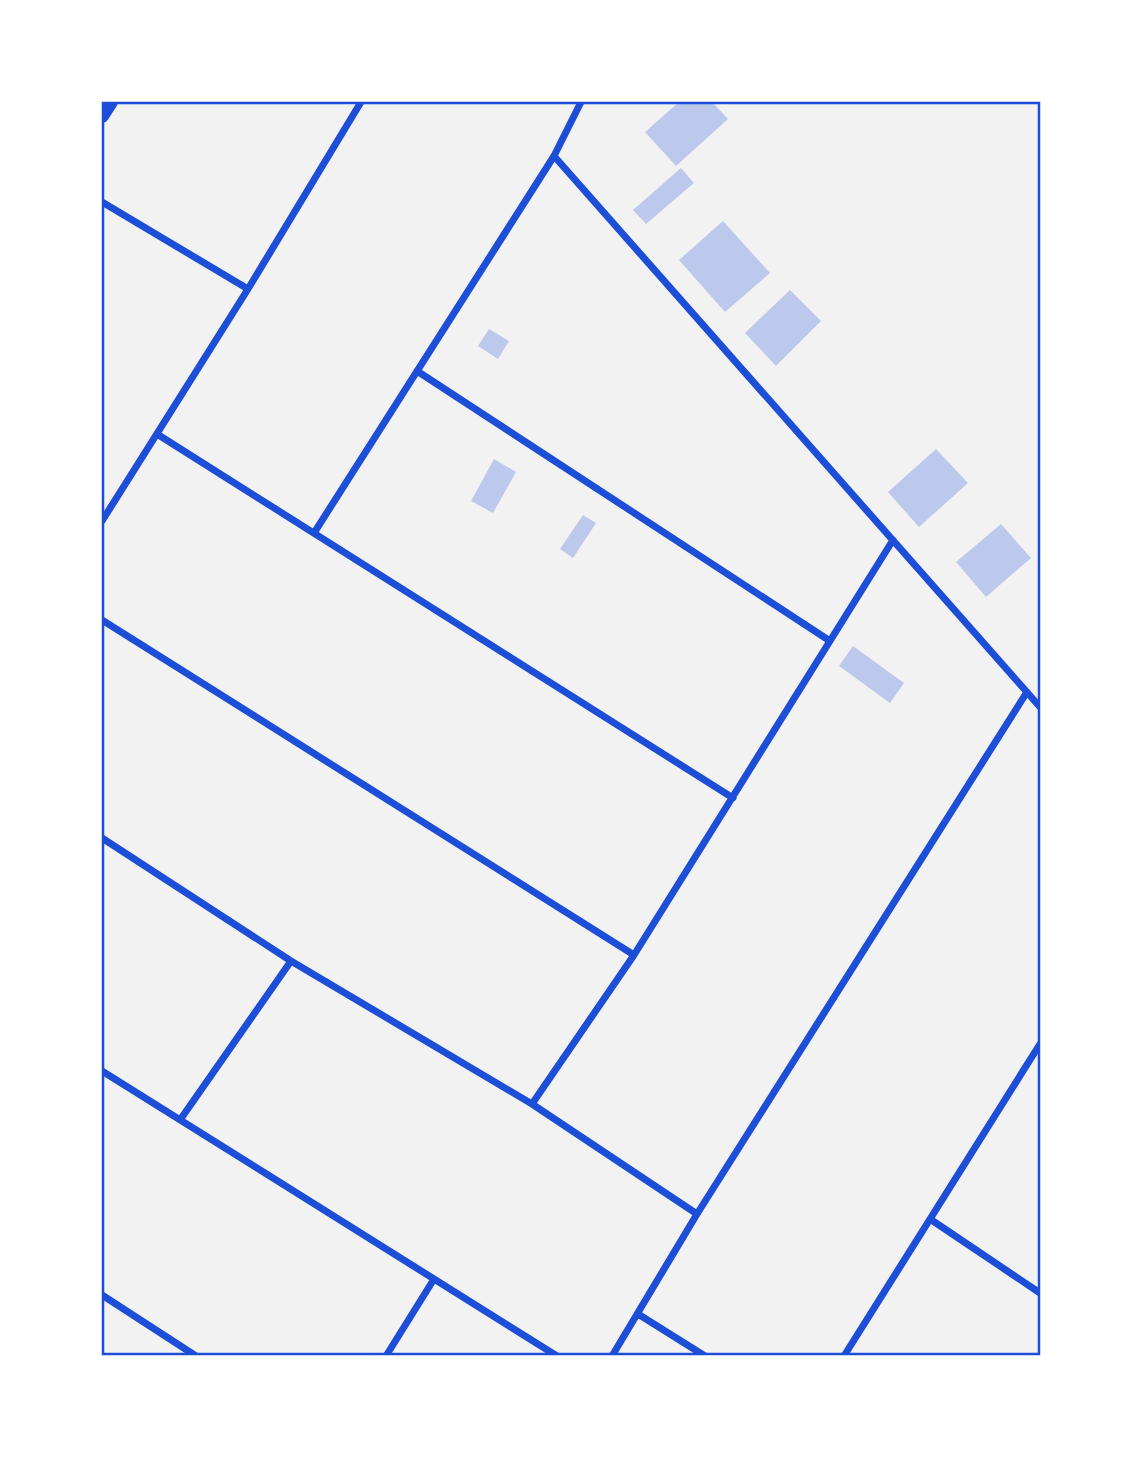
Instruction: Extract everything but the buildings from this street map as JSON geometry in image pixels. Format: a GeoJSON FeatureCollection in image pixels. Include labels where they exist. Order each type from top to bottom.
{"type":"FeatureCollection","features":[{"type":"Feature","properties":{"kind":"main road"},"geometry":{"type":"LineString","coordinates":[[102,116],[111,102]]}},
{"type":"Feature","properties":{"kind":"street"},"geometry":{"type":"LineString","coordinates":[[102,521],[248,289],[361,102]]}},
{"type":"Feature","properties":{"kind":"street"},"geometry":{"type":"LineString","coordinates":[[314,533],[554,156],[581,102]]}},
{"type":"Feature","properties":{"kind":"street"},"geometry":{"type":"LineString","coordinates":[[554,156],[1041,707]]}},
{"type":"Feature","properties":{"kind":"street"},"geometry":{"type":"LineString","coordinates":[[102,202],[248,289]]}},
{"type":"Feature","properties":{"kind":"street"},"geometry":{"type":"LineString","coordinates":[[417,371],[830,641]]}},
{"type":"Feature","properties":{"kind":"street"},"geometry":{"type":"LineString","coordinates":[[157,434],[733,798]]}},
{"type":"Feature","properties":{"kind":"street"},"geometry":{"type":"LineString","coordinates":[[532,1104],[634,955],[893,540]]}},
{"type":"Feature","properties":{"kind":"street"},"geometry":{"type":"LineString","coordinates":[[102,620],[634,955]]}},
{"type":"Feature","properties":{"kind":"street"},"geometry":{"type":"LineString","coordinates":[[612,1356],[697,1214],[1027,692]]}},
{"type":"Feature","properties":{"kind":"street"},"geometry":{"type":"LineString","coordinates":[[102,838],[291,961],[532,1104],[697,1214]]}},
{"type":"Feature","properties":{"kind":"street"},"geometry":{"type":"LineString","coordinates":[[180,1121],[291,961]]}},
{"type":"Feature","properties":{"kind":"street"},"geometry":{"type":"LineString","coordinates":[[844,1356],[1041,1044]]}},
{"type":"Feature","properties":{"kind":"street"},"geometry":{"type":"LineString","coordinates":[[102,1072],[557,1356]]}},
{"type":"Feature","properties":{"kind":"street"},"geometry":{"type":"LineString","coordinates":[[930,1219],[1041,1293]]}},
{"type":"Feature","properties":{"kind":"street"},"geometry":{"type":"LineString","coordinates":[[386,1356],[434,1279]]}},
{"type":"Feature","properties":{"kind":"street"},"geometry":{"type":"LineString","coordinates":[[102,1295],[196,1356]]}},
{"type":"Feature","properties":{"kind":"street"},"geometry":{"type":"LineString","coordinates":[[638,1314],[705,1356]]}}]}
